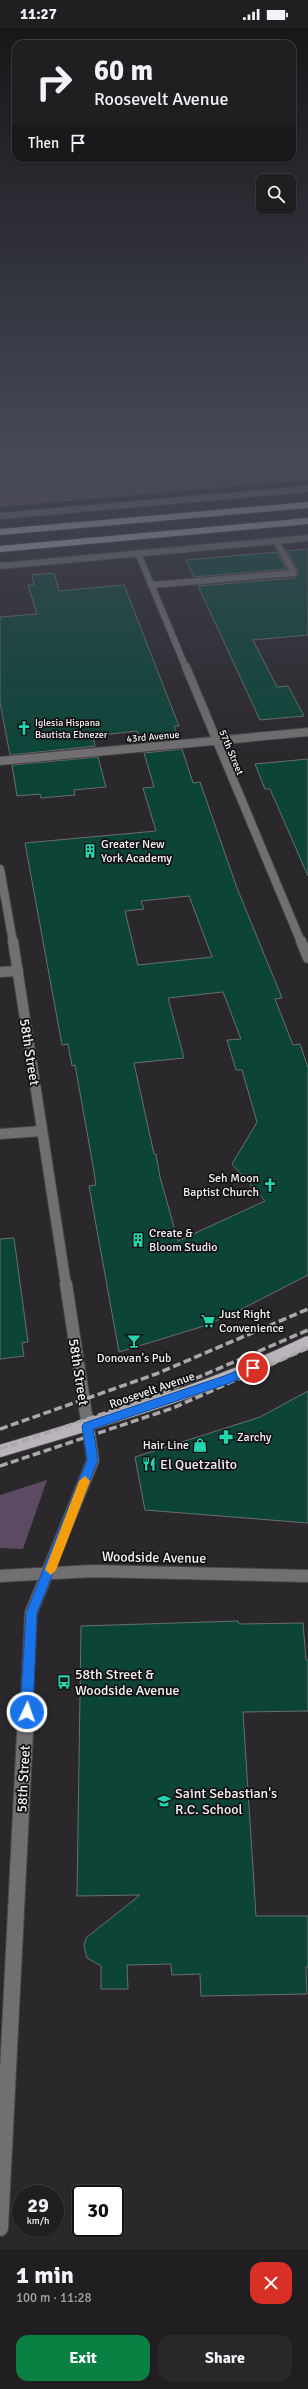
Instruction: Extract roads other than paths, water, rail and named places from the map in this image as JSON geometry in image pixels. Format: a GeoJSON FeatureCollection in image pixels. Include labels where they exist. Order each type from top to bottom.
{"type":"FeatureCollection","features":[{"type":"Feature","properties":{"kind":"main road","name":"Roosevelt Avenue"},"geometry":{"type":"LineString","coordinates":[[0,1451],[88,1426],[227,1380],[308,1342]]}},
{"type":"Feature","properties":{"kind":"street"},"geometry":{"type":"LineString","coordinates":[[0,566],[154,552]]}},
{"type":"Feature","properties":{"kind":"street"},"geometry":{"type":"LineString","coordinates":[[151,585],[294,573],[282,552]]}},
{"type":"Feature","properties":{"kind":"street","name":"57th Street"},"geometry":{"type":"LineString","coordinates":[[138,553],[308,958]]}},
{"type":"Feature","properties":{"kind":"street","name":"43rd Avenue"},"geometry":{"type":"LineString","coordinates":[[0,761],[308,732]]}},
{"type":"Feature","properties":{"kind":"street","name":"58th Street"},"geometry":{"type":"LineString","coordinates":[[0,869],[18,971],[93,1460],[32,1613],[0,2228]]}},
{"type":"Feature","properties":{"kind":"street"},"geometry":{"type":"LineString","coordinates":[[0,972],[18,971]]}},
{"type":"Feature","properties":{"kind":"street"},"geometry":{"type":"LineString","coordinates":[[0,1134],[42,1132]]}},
{"type":"Feature","properties":{"kind":"street","name":"Woodside Avenue"},"geometry":{"type":"LineString","coordinates":[[0,1576],[93,1571],[308,1576]]}},
{"type":"Feature","properties":{"kind":"railway"},"geometry":{"type":"LineString","coordinates":[[0,1429],[156,1374],[308,1309]]}},
{"type":"Feature","properties":{"kind":"railway"},"geometry":{"type":"LineString","coordinates":[[0,1449],[155,1396],[308,1330]]}},
{"type":"Feature","properties":{"kind":"railway"},"geometry":{"type":"LineString","coordinates":[[0,1466],[173,1408],[308,1348]]}},
{"type":"Feature","properties":{"kind":"place","name":"Iglesia Hispana Bautista Ebnezer"},"geometry":{"type":"Point","coordinates":[24,728]}},
{"type":"Feature","properties":{"kind":"place","name":"Greater New York Academy"},"geometry":{"type":"Point","coordinates":[90,851]}},
{"type":"Feature","properties":{"kind":"place","name":"Seh Moon Baptist Church"},"geometry":{"type":"Point","coordinates":[270,1185]}},
{"type":"Feature","properties":{"kind":"place","name":"Create & Bloom Studio"},"geometry":{"type":"Point","coordinates":[138,1240]}},
{"type":"Feature","properties":{"kind":"place","name":"Just Right Convenience"},"geometry":{"type":"Point","coordinates":[208,1321]}},
{"type":"Feature","properties":{"kind":"place","name":"Donovan's Pub"},"geometry":{"type":"Point","coordinates":[134,1341]}},
{"type":"Feature","properties":{"kind":"place","name":"Zarchy"},"geometry":{"type":"Point","coordinates":[226,1437]}},
{"type":"Feature","properties":{"kind":"place","name":"Hair Line"},"geometry":{"type":"Point","coordinates":[200,1445]}},
{"type":"Feature","properties":{"kind":"place","name":"El Quetzalito"},"geometry":{"type":"Point","coordinates":[149,1464]}},
{"type":"Feature","properties":{"kind":"place","name":"58th Street & Woodside Avenue"},"geometry":{"type":"Point","coordinates":[64,1682]}},
{"type":"Feature","properties":{"kind":"place","name":"Saint Sebastian's R.C. School"},"geometry":{"type":"Point","coordinates":[164,1801]}}]}
